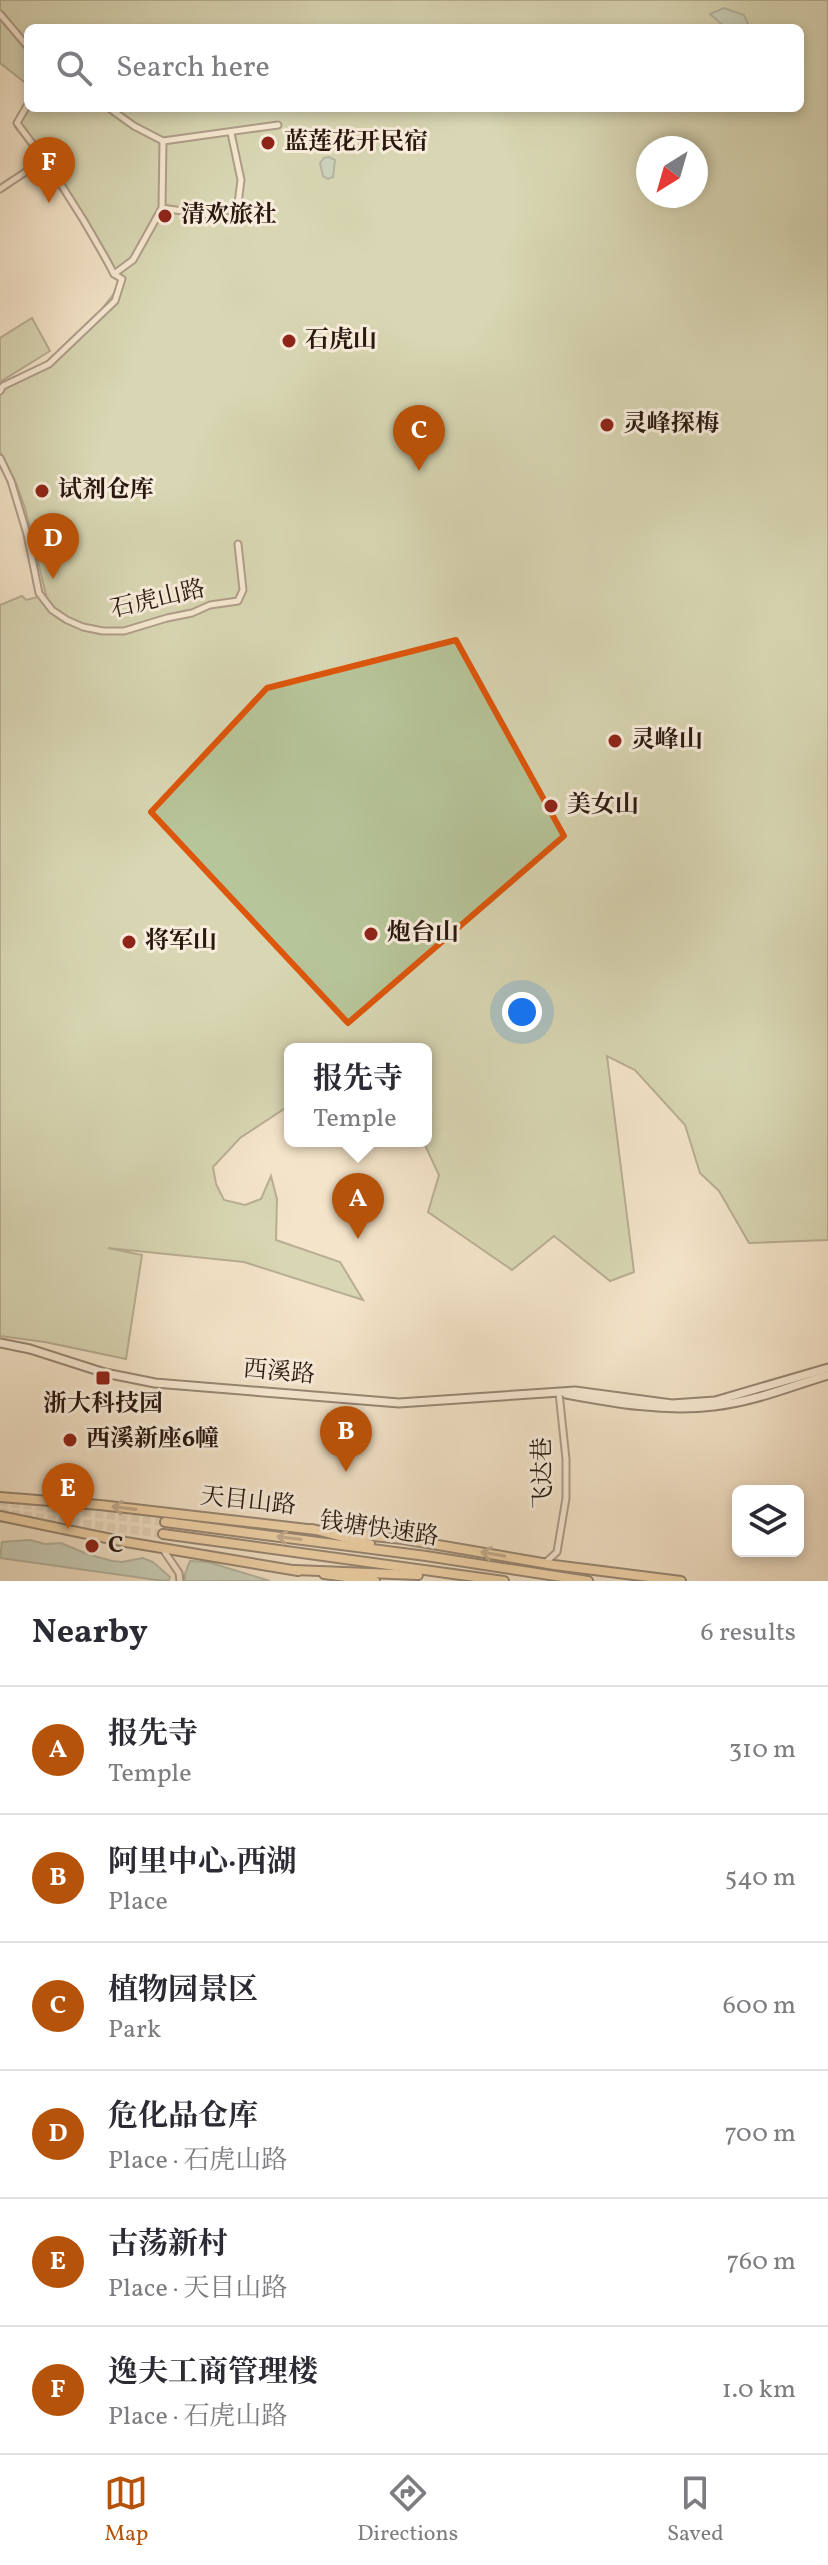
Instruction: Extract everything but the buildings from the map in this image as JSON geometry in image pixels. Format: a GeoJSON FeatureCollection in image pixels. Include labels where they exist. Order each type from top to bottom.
{"type":"FeatureCollection","features":[{"type":"Feature","properties":{"kind":"main road","name":"西溪路"},"geometry":{"type":"LineString","coordinates":[[0,1343],[115,1375],[180,1386],[399,1403],[575,1391],[672,1404],[715,1401],[828,1368]]}},
{"type":"Feature","properties":{"kind":"main road","name":"西溪路"},"geometry":{"type":"LineString","coordinates":[[559,1393],[673,1409],[716,1406],[765,1395],[828,1375]]}},
{"type":"Feature","properties":{"kind":"main road","name":"天目山路"},"geometry":{"type":"LineString","coordinates":[[0,1497],[100,1505],[403,1539],[545,1563],[681,1581]]}},
{"type":"Feature","properties":{"kind":"main road"},"geometry":{"type":"LineString","coordinates":[[0,1516],[162,1547],[375,1581]]}},
{"type":"Feature","properties":{"kind":"main road","name":"钱塘快速路"},"geometry":{"type":"LineString","coordinates":[[165,1522],[588,1581]]}},
{"type":"Feature","properties":{"kind":"main road"},"geometry":{"type":"LineString","coordinates":[[312,1529],[426,1556]]}},
{"type":"Feature","properties":{"kind":"main road","name":"钱塘快速路"},"geometry":{"type":"LineString","coordinates":[[163,1534],[504,1581]]}},
{"type":"Feature","properties":{"kind":"main road"},"geometry":{"type":"LineString","coordinates":[[295,1570],[472,1577]]}},
{"type":"Feature","properties":{"kind":"street"},"geometry":{"type":"LineString","coordinates":[[0,14],[24,42]]}},
{"type":"Feature","properties":{"kind":"street"},"geometry":{"type":"LineString","coordinates":[[0,391],[3,386],[49,364],[115,301],[122,279],[114,274],[80,212],[17,123],[24,111]]}},
{"type":"Feature","properties":{"kind":"street"},"geometry":{"type":"LineString","coordinates":[[115,112],[163,141],[278,125]]}},
{"type":"Feature","properties":{"kind":"street"},"geometry":{"type":"LineString","coordinates":[[162,208],[236,219],[241,180],[231,133]]}},
{"type":"Feature","properties":{"kind":"street"},"geometry":{"type":"LineString","coordinates":[[114,274],[133,260],[162,208],[163,141]]}},
{"type":"Feature","properties":{"kind":"street"},"geometry":{"type":"LineString","coordinates":[[0,189],[30,169]]}},
{"type":"Feature","properties":{"kind":"street","name":"石虎山路"},"geometry":{"type":"LineString","coordinates":[[0,458],[19,508],[39,593],[52,610],[83,627],[124,631],[192,613],[210,605],[238,601],[243,590],[238,544]]}},
{"type":"Feature","properties":{"kind":"street","name":"飞达巷"},"geometry":{"type":"LineString","coordinates":[[557,1552],[566,1498],[566,1459],[559,1393]]}},
{"type":"Feature","properties":{"kind":"street"},"geometry":{"type":"LineString","coordinates":[[162,1547],[179,1573],[180,1581]]}},
{"type":"Feature","properties":{"kind":"street"},"geometry":{"type":"LineString","coordinates":[[545,1563],[557,1552],[565,1566]]}},
{"type":"Feature","properties":{"kind":"highlighted area"},"geometry":{"type":"Polygon","coordinates":[[[456,640],[564,836],[348,1023],[151,812],[267,688],[456,640]]]}},
{"type":"Feature","properties":{"kind":"shaded area"},"geometry":{"type":"Polygon","coordinates":[[[0,0],[828,0],[828,1240],[749,1243],[719,1191],[700,1173],[685,1125],[635,1070],[607,1056],[634,1272],[610,1281],[554,1236],[512,1270],[428,1212],[439,1175],[426,1147],[432,1147],[432,1043],[284,1043],[284,1109],[240,1138],[213,1167],[216,1184],[224,1200],[245,1205],[261,1199],[271,1176],[277,1199],[276,1240],[340,1262],[363,1300],[244,1262],[108,1248],[142,1255],[126,1359],[0,1336],[0,605],[22,596],[26,600],[46,595],[25,508],[0,452],[0,391],[44,369],[91,323],[119,287],[118,280],[61,185],[15,127],[24,112],[804,112],[804,24],[24,24],[24,82],[0,63],[0,0]]]}},
{"type":"Feature","properties":{"kind":"shaded area"},"geometry":{"type":"Polygon","coordinates":[[[724,8],[744,15],[748,24],[721,24],[710,14],[724,8]]]}},
{"type":"Feature","properties":{"kind":"shaded area"},"geometry":{"type":"Polygon","coordinates":[[[329,157],[335,160],[333,177],[328,179],[323,176],[320,163],[329,157]]]}},
{"type":"Feature","properties":{"kind":"shaded area"},"geometry":{"type":"Polygon","coordinates":[[[32,318],[50,351],[0,382],[0,338],[32,318]]]}},
{"type":"Feature","properties":{"kind":"shaded area"},"geometry":{"type":"Polygon","coordinates":[[[30,1540],[45,1544],[61,1543],[112,1561],[143,1558],[153,1562],[170,1577],[164,1581],[0,1558],[2,1542],[30,1540]]]}},
{"type":"Feature","properties":{"kind":"shaded area"},"geometry":{"type":"Polygon","coordinates":[[[190,1561],[208,1562],[270,1581],[185,1581],[190,1561]]]}},
{"type":"Feature","properties":{"kind":"tunnel"},"geometry":{"type":"LineString","coordinates":[[0,1502],[165,1522]]}},
{"type":"Feature","properties":{"kind":"tunnel"},"geometry":{"type":"LineString","coordinates":[[0,1512],[163,1534]]}},
{"type":"Feature","properties":{"kind":"place","name":"蓝莲花开民宿"},"geometry":{"type":"Point","coordinates":[268,143]}},
{"type":"Feature","properties":{"kind":"place","name":"逸夫工商管理楼"},"geometry":{"type":"Point","coordinates":[49,203]}},
{"type":"Feature","properties":{"kind":"place","name":"清欢旅社"},"geometry":{"type":"Point","coordinates":[165,216]}},
{"type":"Feature","properties":{"kind":"place","name":"石虎山"},"geometry":{"type":"Point","coordinates":[289,341]}},
{"type":"Feature","properties":{"kind":"place","name":"灵峰探梅"},"geometry":{"type":"Point","coordinates":[607,425]}},
{"type":"Feature","properties":{"kind":"place","name":"植物园景区"},"geometry":{"type":"Point","coordinates":[419,471]}},
{"type":"Feature","properties":{"kind":"place","name":"试剂仓库"},"geometry":{"type":"Point","coordinates":[42,491]}},
{"type":"Feature","properties":{"kind":"place","name":"危化品仓库"},"geometry":{"type":"Point","coordinates":[53,579]}},
{"type":"Feature","properties":{"kind":"place","name":"灵峰山"},"geometry":{"type":"Point","coordinates":[615,741]}},
{"type":"Feature","properties":{"kind":"place","name":"美女山"},"geometry":{"type":"Point","coordinates":[551,806]}},
{"type":"Feature","properties":{"kind":"place","name":"炮台山"},"geometry":{"type":"Point","coordinates":[371,934]}},
{"type":"Feature","properties":{"kind":"place","name":"将军山"},"geometry":{"type":"Point","coordinates":[129,942]}},
{"type":"Feature","properties":{"kind":"place","name":"报先寺"},"geometry":{"type":"Point","coordinates":[358,1239]}},
{"type":"Feature","properties":{"kind":"place","name":"浙大科技园"},"geometry":{"type":"Point","coordinates":[103,1378]}},
{"type":"Feature","properties":{"kind":"place","name":"西溪新座6幢"},"geometry":{"type":"Point","coordinates":[70,1440]}},
{"type":"Feature","properties":{"kind":"place","name":"阿里中心·西湖"},"geometry":{"type":"Point","coordinates":[346,1472]}},
{"type":"Feature","properties":{"kind":"place","name":"古荡新村"},"geometry":{"type":"Point","coordinates":[68,1529]}},
{"type":"Feature","properties":{"kind":"place","name":"C"},"geometry":{"type":"Point","coordinates":[92,1546]}}]}
